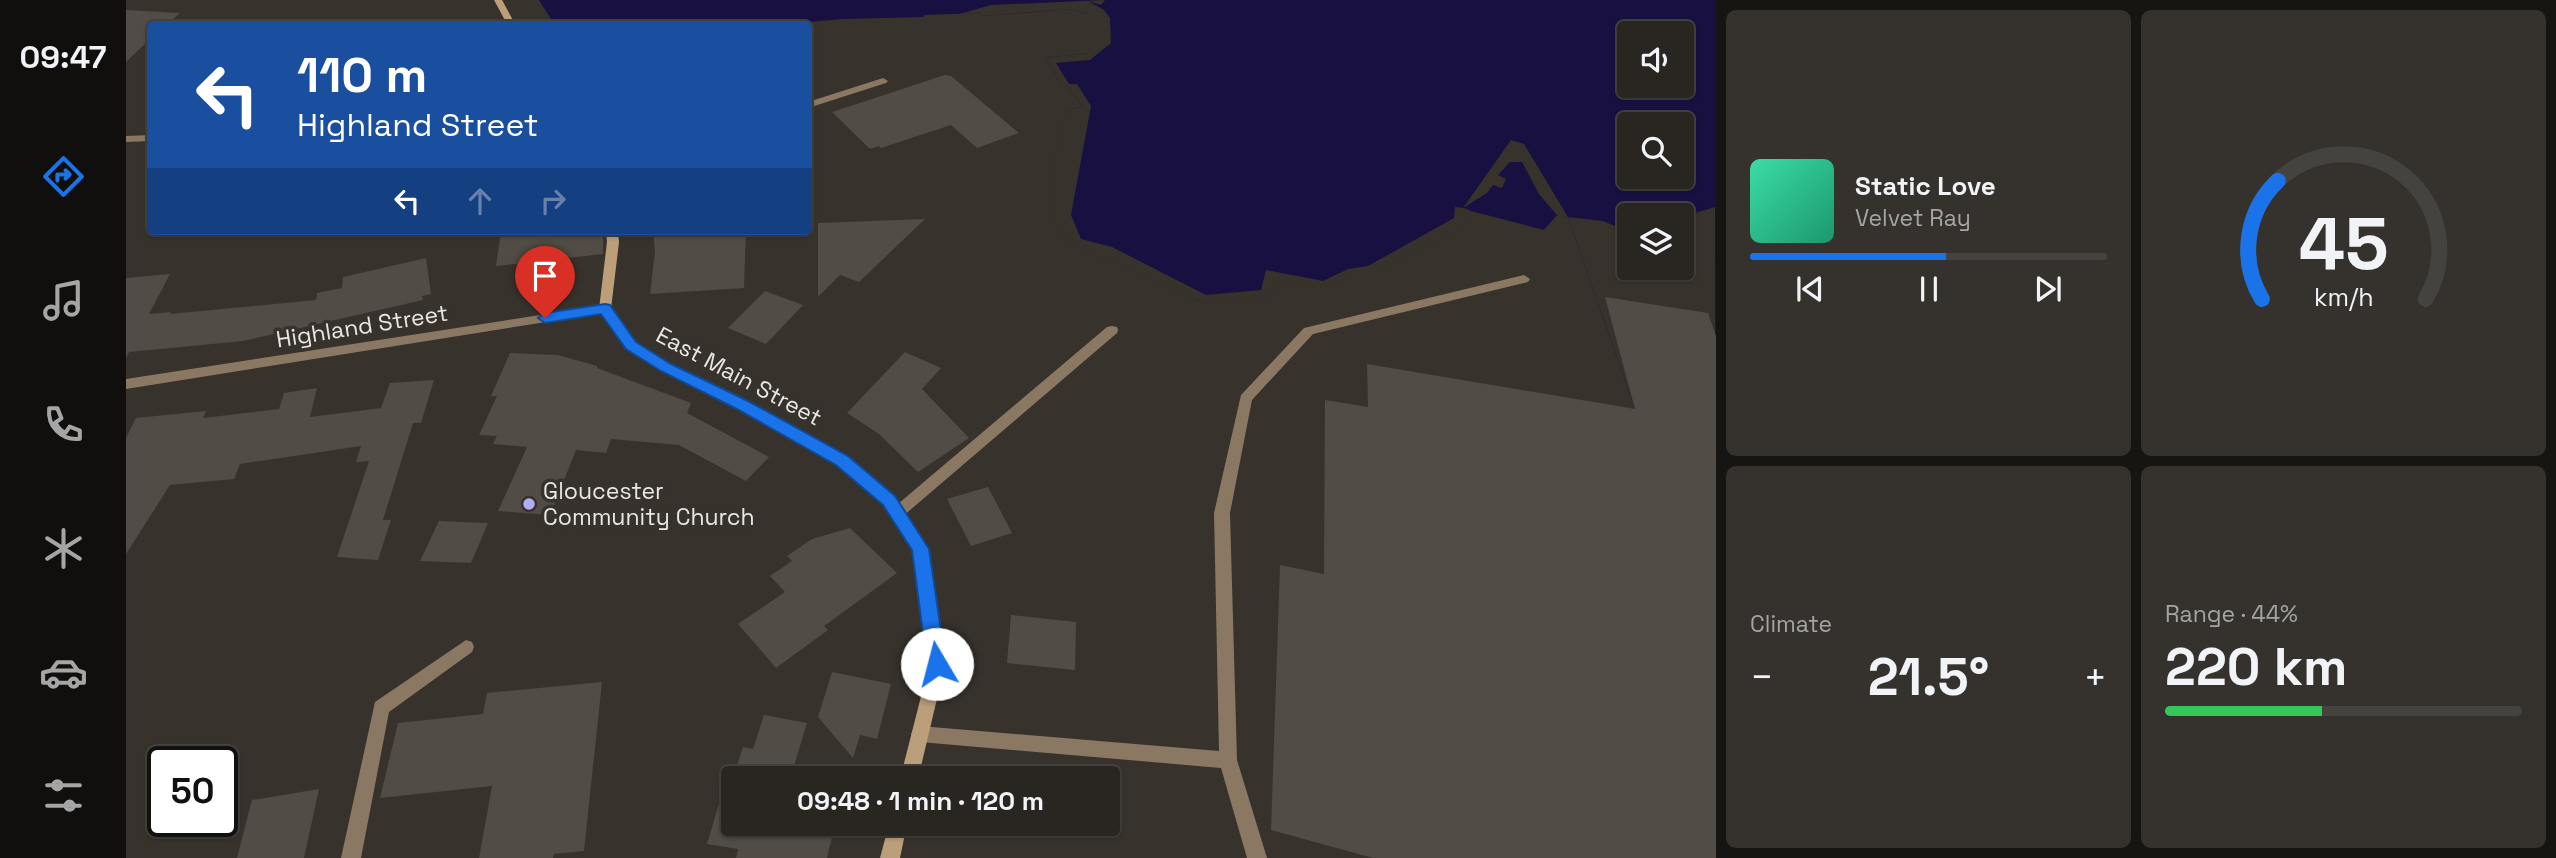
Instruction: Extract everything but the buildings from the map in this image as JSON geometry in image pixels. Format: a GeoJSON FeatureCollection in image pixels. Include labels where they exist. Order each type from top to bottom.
{"type":"FeatureCollection","features":[{"type":"Feature","properties":{"kind":"main road"},"geometry":{"type":"LineString","coordinates":[[498,0],[509,21]]}},
{"type":"Feature","properties":{"kind":"main road"},"geometry":{"type":"LineString","coordinates":[[605,309],[612,235]]}},
{"type":"Feature","properties":{"kind":"main road","name":"East Main Street"},"geometry":{"type":"LineString","coordinates":[[605,309],[631,346],[666,368],[742,405],[842,460],[889,500],[920,549],[937,664],[912,766]]}},
{"type":"Feature","properties":{"kind":"main road"},"geometry":{"type":"LineString","coordinates":[[890,858],[895,836]]}},
{"type":"Feature","properties":{"kind":"street"},"geometry":{"type":"LineString","coordinates":[[812,104],[883,82]]}},
{"type":"Feature","properties":{"kind":"street"},"geometry":{"type":"LineString","coordinates":[[126,139],[147,138]]}},
{"type":"Feature","properties":{"kind":"street"},"geometry":{"type":"LineString","coordinates":[[1257,858],[1228,760],[1222,513],[1246,398],[1309,331],[1524,279]]}},
{"type":"Feature","properties":{"kind":"street","name":"Highland Street"},"geometry":{"type":"LineString","coordinates":[[126,384],[605,309]]}},
{"type":"Feature","properties":{"kind":"street"},"geometry":{"type":"LineString","coordinates":[[897,513],[1112,330]]}},
{"type":"Feature","properties":{"kind":"street"},"geometry":{"type":"LineString","coordinates":[[351,858],[381,708],[466,647]]}},
{"type":"Feature","properties":{"kind":"street"},"geometry":{"type":"LineString","coordinates":[[920,734],[1228,760]]}},
{"type":"Feature","properties":{"kind":"shaded area"},"geometry":{"type":"Polygon","coordinates":[[[539,0],[1716,0],[1716,709],[1635,409],[1568,217],[1558,214],[1544,230],[1463,209],[1461,224],[1365,271],[1350,272],[1326,285],[1279,280],[1267,293],[1205,303],[1075,244],[1060,145],[1068,110],[1083,106],[1067,86],[1061,86],[1046,58],[1087,53],[1087,14],[1072,9],[982,16],[981,13],[812,22],[552,21],[539,0]]]}},
{"type":"Feature","properties":{"kind":"pier"},"geometry":{"type":"Polygon","coordinates":[[[1105,0],[1101,5],[1088,1],[1104,10],[1110,18],[1111,43],[1090,60],[1056,63],[1069,84],[1077,84],[1091,106],[1071,215],[1081,239],[1112,247],[1206,295],[1261,290],[1266,270],[1323,281],[1348,269],[1368,266],[1454,218],[1455,207],[1470,210],[1470,214],[1466,213],[1463,227],[1366,275],[1351,275],[1327,288],[1280,284],[1269,296],[1205,303],[1069,243],[1055,225],[1051,183],[1055,153],[1068,110],[1083,106],[1067,86],[1061,86],[1046,58],[1087,53],[1087,14],[1072,9],[982,16],[981,13],[959,14],[991,5],[1105,0]]]}},
{"type":"Feature","properties":{"kind":"pier"},"geometry":{"type":"Polygon","coordinates":[[[1511,140],[1524,144],[1568,217],[1556,214],[1539,194],[1522,162],[1510,162],[1498,175],[1506,179],[1502,188],[1493,185],[1487,193],[1463,208],[1511,140]]]}},
{"type":"Feature","properties":{"kind":"pier"},"geometry":{"type":"Polygon","coordinates":[[[1715,207],[1716,709],[1635,409],[1568,217],[1603,221],[1617,227],[1617,280],[1694,280],[1694,213],[1715,207]]]}},
{"type":"Feature","properties":{"kind":"place","name":"Gloucester Community Church"},"geometry":{"type":"Point","coordinates":[529,504]}},
{"type":"Feature","properties":{"kind":"route"},"geometry":{"type":"LineString","coordinates":[[545,318],[605,309],[631,346],[666,368],[742,405],[842,460],[889,500],[920,549],[937,664]]}}]}
